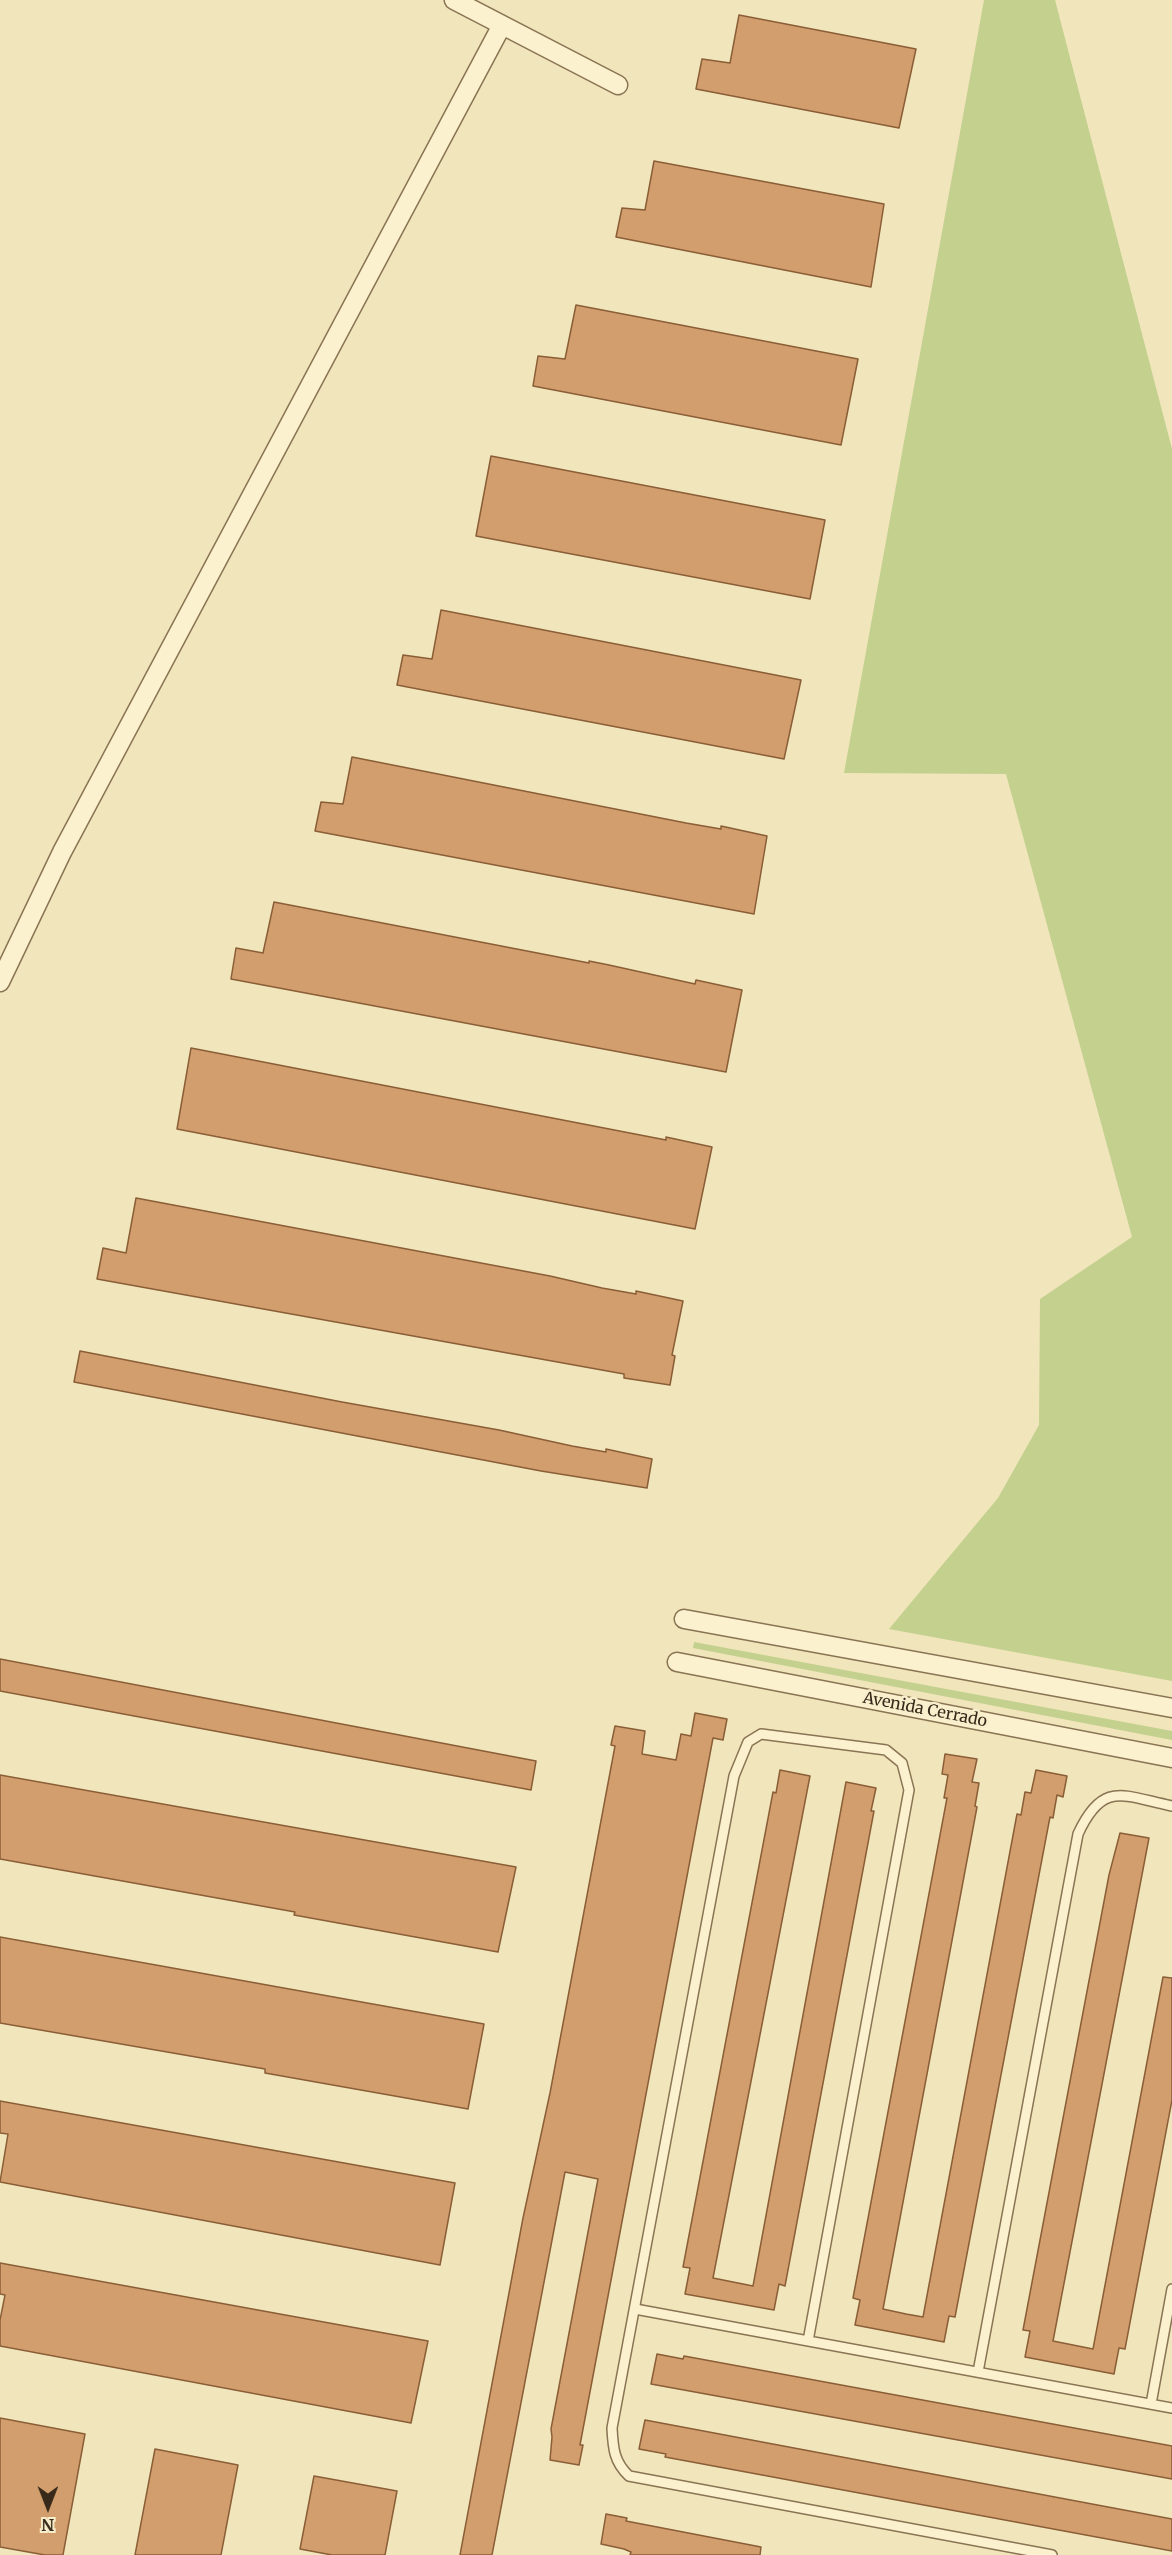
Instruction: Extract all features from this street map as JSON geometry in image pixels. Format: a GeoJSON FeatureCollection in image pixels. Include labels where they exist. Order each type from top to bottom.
{"type":"FeatureCollection","features":[{"type":"Feature","properties":{"kind":"street"},"geometry":{"type":"LineString","coordinates":[[454,0],[618,85]]}},
{"type":"Feature","properties":{"kind":"street"},"geometry":{"type":"LineString","coordinates":[[0,982],[62,852],[502,25]]}},
{"type":"Feature","properties":{"kind":"street"},"geometry":{"type":"LineString","coordinates":[[684,1619],[1172,1708]]}},
{"type":"Feature","properties":{"kind":"street","name":"Avenida Cerrado"},"geometry":{"type":"LineString","coordinates":[[677,1662],[1172,1758]]}},
{"type":"Feature","properties":{"kind":"lane"},"geometry":{"type":"LineString","coordinates":[[808,2341],[909,1790],[902,1763],[885,1750],[762,1734],[748,1742],[734,1776],[612,2428],[613,2449],[619,2466],[628,2476],[1052,2555]]}},
{"type":"Feature","properties":{"kind":"lane"},"geometry":{"type":"LineString","coordinates":[[978,2372],[1078,1834],[1088,1812],[1100,1799],[1117,1795],[1172,1806]]}},
{"type":"Feature","properties":{"kind":"lane"},"geometry":{"type":"LineString","coordinates":[[1151,2404],[1172,2289]]}},
{"type":"Feature","properties":{"kind":"lane"},"geometry":{"type":"LineString","coordinates":[[635,2309],[1172,2408]]}},
{"type":"Feature","properties":{"kind":"green space"},"geometry":{"type":"Polygon","coordinates":[[[984,0],[1055,0],[1172,449],[1172,1681],[889,1629],[998,1498],[1039,1425],[1040,1299],[1132,1237],[1006,774],[844,773],[984,0]]]}},
{"type":"Feature","properties":{"kind":"green space"},"geometry":{"type":"Polygon","coordinates":[[[694,1642],[1172,1731],[1172,1740],[693,1648],[694,1642]]]}},
{"type":"Feature","properties":{"kind":"building"},"geometry":{"type":"Polygon","coordinates":[[[739,15],[916,49],[899,128],[696,89],[702,59],[730,63],[739,15]]]}},
{"type":"Feature","properties":{"kind":"building"},"geometry":{"type":"Polygon","coordinates":[[[654,161],[884,204],[871,287],[616,237],[622,208],[645,210],[654,161]]]}},
{"type":"Feature","properties":{"kind":"building"},"geometry":{"type":"Polygon","coordinates":[[[576,305],[858,359],[841,445],[533,386],[538,356],[565,359],[576,305]]]}},
{"type":"Feature","properties":{"kind":"building"},"geometry":{"type":"Polygon","coordinates":[[[491,456],[825,520],[810,599],[476,536],[491,456]]]}},
{"type":"Feature","properties":{"kind":"building"},"geometry":{"type":"Polygon","coordinates":[[[441,610],[801,680],[784,759],[397,685],[403,655],[432,659],[441,610]]]}},
{"type":"Feature","properties":{"kind":"building"},"geometry":{"type":"Polygon","coordinates":[[[352,757],[686,823],[721,829],[721,826],[767,836],[754,914],[315,831],[321,802],[343,804],[352,757]]]}},
{"type":"Feature","properties":{"kind":"building"},"geometry":{"type":"Polygon","coordinates":[[[274,902],[589,963],[589,961],[695,984],[696,980],[742,990],[726,1072],[231,979],[236,948],[263,953],[274,902]]]}},
{"type":"Feature","properties":{"kind":"building"},"geometry":{"type":"Polygon","coordinates":[[[191,1048],[712,1147],[695,1229],[177,1129],[191,1048]]]}},
{"type":"Feature","properties":{"kind":"building"},"geometry":{"type":"Polygon","coordinates":[[[136,1198],[550,1276],[602,1288],[636,1294],[636,1291],[683,1301],[672,1355],[675,1356],[670,1385],[624,1378],[624,1374],[97,1279],[103,1248],[126,1253],[136,1198]]]}},
{"type":"Feature","properties":{"kind":"building"},"geometry":{"type":"Polygon","coordinates":[[[80,1351],[499,1430],[572,1446],[606,1452],[606,1449],[652,1459],[647,1488],[541,1471],[74,1382],[80,1351]]]}},
{"type":"Feature","properties":{"kind":"building"},"geometry":{"type":"Polygon","coordinates":[[[0,1659],[536,1761],[531,1790],[0,1691],[0,1659]]]}},
{"type":"Feature","properties":{"kind":"building"},"geometry":{"type":"Polygon","coordinates":[[[695,1713],[727,1719],[723,1740],[713,1738],[580,2445],[583,2445],[579,2465],[550,2460],[551,2429],[598,2179],[565,2172],[492,2555],[460,2555],[615,1746],[611,1745],[615,1726],[645,1731],[642,1754],[676,1760],[681,1734],[691,1736],[695,1713]]]}},
{"type":"Feature","properties":{"kind":"building"},"geometry":{"type":"Polygon","coordinates":[[[945,1754],[977,1759],[972,1782],[979,1783],[975,1806],[977,1807],[883,2309],[906,2314],[923,2317],[1017,1814],[1021,1815],[1025,1792],[1031,1793],[1036,1770],[1067,1776],[1063,1797],[1057,1795],[1053,1818],[1050,1817],[955,2317],[949,2316],[944,2342],[855,2325],[860,2300],[853,2298],[947,1798],[944,1798],[948,1775],[942,1774],[945,1754]]]}},
{"type":"Feature","properties":{"kind":"building"},"geometry":{"type":"Polygon","coordinates":[[[780,1770],[810,1776],[713,2278],[753,2286],[846,1782],[876,1788],[871,1811],[874,1811],[785,2286],[779,2284],[774,2310],[685,2294],[690,2268],[683,2267],[773,1792],[776,1793],[780,1770]]]}},
{"type":"Feature","properties":{"kind":"building"},"geometry":{"type":"Polygon","coordinates":[[[0,1775],[516,1867],[498,1952],[294,1915],[295,1912],[0,1859],[0,1775]]]}},
{"type":"Feature","properties":{"kind":"building"},"geometry":{"type":"Polygon","coordinates":[[[1120,1833],[1149,1838],[1053,2341],[1093,2349],[1163,1977],[1172,1978],[1172,2100],[1125,2349],[1119,2348],[1114,2374],[1025,2357],[1030,2331],[1023,2330],[1109,1875],[1120,1833]]]}},
{"type":"Feature","properties":{"kind":"building"},"geometry":{"type":"Polygon","coordinates":[[[0,1937],[484,2024],[468,2109],[265,2073],[265,2069],[0,2023],[0,1937]]]}},
{"type":"Feature","properties":{"kind":"building"},"geometry":{"type":"Polygon","coordinates":[[[0,2101],[455,2183],[440,2265],[0,2182],[8,2134],[0,2133],[0,2101]]]}},
{"type":"Feature","properties":{"kind":"building"},"geometry":{"type":"Polygon","coordinates":[[[0,2263],[428,2341],[411,2423],[0,2346],[0,2320],[5,2295],[0,2294],[0,2263]]]}},
{"type":"Feature","properties":{"kind":"building"},"geometry":{"type":"Polygon","coordinates":[[[657,2354],[683,2359],[684,2356],[1172,2446],[1172,2479],[651,2384],[657,2354]]]}},
{"type":"Feature","properties":{"kind":"building"},"geometry":{"type":"Polygon","coordinates":[[[0,2418],[85,2434],[63,2555],[45,2555],[0,2547],[0,2418]]]}},
{"type":"Feature","properties":{"kind":"building"},"geometry":{"type":"Polygon","coordinates":[[[645,2420],[1172,2519],[1172,2551],[665,2457],[666,2454],[639,2449],[645,2420]]]}},
{"type":"Feature","properties":{"kind":"building"},"geometry":{"type":"Polygon","coordinates":[[[155,2449],[238,2465],[221,2555],[135,2555],[155,2449]]]}},
{"type":"Feature","properties":{"kind":"building"},"geometry":{"type":"Polygon","coordinates":[[[314,2476],[397,2491],[385,2555],[332,2555],[300,2549],[314,2476]]]}},
{"type":"Feature","properties":{"kind":"building"},"geometry":{"type":"Polygon","coordinates":[[[606,2514],[627,2518],[626,2521],[761,2547],[760,2555],[630,2555],[631,2552],[624,2549],[601,2544],[606,2514]]]}}]}
